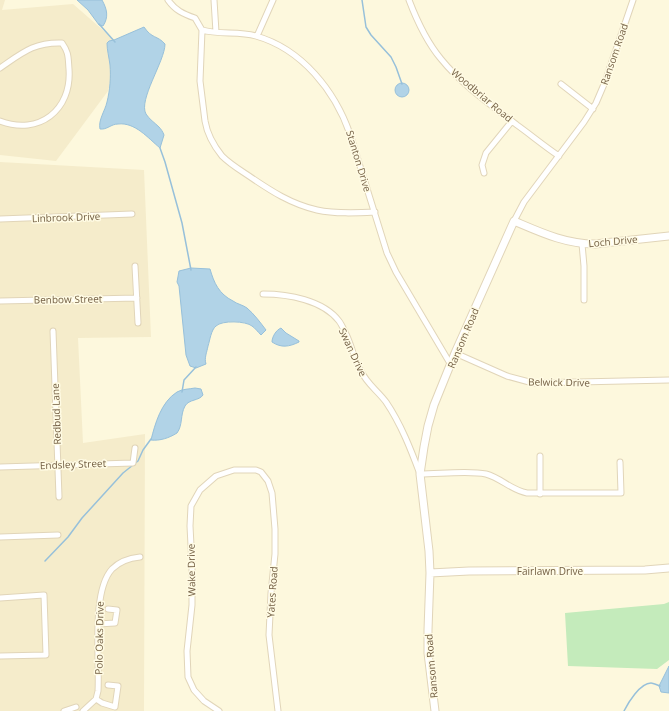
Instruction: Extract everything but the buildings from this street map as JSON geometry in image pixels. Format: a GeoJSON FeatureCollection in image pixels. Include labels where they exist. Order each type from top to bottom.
{"type":"FeatureCollection","features":[{"type":"Feature","properties":{"kind":"street"},"geometry":{"type":"LineString","coordinates":[[168,0],[172,6],[182,14],[195,18],[202,30],[200,81],[205,121],[212,142],[222,155],[235,167],[264,187],[298,205],[318,210],[338,212],[375,212]]}},
{"type":"Feature","properties":{"kind":"street"},"geometry":{"type":"LineString","coordinates":[[214,0],[216,32]]}},
{"type":"Feature","properties":{"kind":"street"},"geometry":{"type":"LineString","coordinates":[[258,36],[273,0]]}},
{"type":"Feature","properties":{"kind":"street","name":"Woodbriar Road"},"geometry":{"type":"LineString","coordinates":[[409,0],[418,24],[440,59],[459,78],[512,121],[559,156]]}},
{"type":"Feature","properties":{"kind":"street","name":"Ransom Road"},"geometry":{"type":"LineString","coordinates":[[435,711],[428,648],[430,573],[429,551],[420,474],[428,426],[434,405],[455,353],[514,221],[524,202],[593,109],[605,82],[633,0]]}},
{"type":"Feature","properties":{"kind":"street","name":"Stanton Drive"},"geometry":{"type":"LineString","coordinates":[[202,30],[209,32],[244,33],[258,36],[276,43],[294,54],[323,84],[335,99],[344,116],[387,253],[396,272],[451,365]]}},
{"type":"Feature","properties":{"kind":"street"},"geometry":{"type":"LineString","coordinates":[[0,68],[34,46],[49,42],[62,43],[68,51],[70,78],[67,93],[59,107],[47,118],[33,124],[19,126],[0,121]]}},
{"type":"Feature","properties":{"kind":"street"},"geometry":{"type":"LineString","coordinates":[[560,84],[593,109]]}},
{"type":"Feature","properties":{"kind":"street"},"geometry":{"type":"LineString","coordinates":[[484,173],[482,165],[486,153],[512,121]]}},
{"type":"Feature","properties":{"kind":"street","name":"Linbrook Drive"},"geometry":{"type":"LineString","coordinates":[[0,219],[132,214]]}},
{"type":"Feature","properties":{"kind":"street","name":"Loch Drive"},"geometry":{"type":"LineString","coordinates":[[514,221],[550,237],[582,244],[669,236]]}},
{"type":"Feature","properties":{"kind":"street"},"geometry":{"type":"LineString","coordinates":[[582,244],[584,266],[584,300]]}},
{"type":"Feature","properties":{"kind":"street"},"geometry":{"type":"LineString","coordinates":[[135,266],[138,323]]}},
{"type":"Feature","properties":{"kind":"street","name":"Swan Drive"},"geometry":{"type":"LineString","coordinates":[[263,294],[284,295],[321,305],[338,320],[346,335],[360,371],[385,401],[396,419],[420,474]]}},
{"type":"Feature","properties":{"kind":"street","name":"Benbow Street"},"geometry":{"type":"LineString","coordinates":[[0,301],[137,298]]}},
{"type":"Feature","properties":{"kind":"street","name":"Redbud Lane"},"geometry":{"type":"LineString","coordinates":[[53,331],[59,497]]}},
{"type":"Feature","properties":{"kind":"street","name":"Belwick Drive"},"geometry":{"type":"LineString","coordinates":[[455,353],[507,376],[533,383],[669,380]]}},
{"type":"Feature","properties":{"kind":"street","name":"Endsley Street"},"geometry":{"type":"LineString","coordinates":[[0,467],[133,463],[134,448]]}},
{"type":"Feature","properties":{"kind":"street"},"geometry":{"type":"LineString","coordinates":[[540,456],[540,494]]}},
{"type":"Feature","properties":{"kind":"street"},"geometry":{"type":"LineString","coordinates":[[420,474],[485,474],[496,478],[517,491],[540,494],[621,493],[620,462]]}},
{"type":"Feature","properties":{"kind":"street","name":"Wake Drive"},"geometry":{"type":"LineString","coordinates":[[219,711],[204,702],[194,690],[188,677],[187,651],[192,605],[190,526],[191,506],[200,490],[216,476],[234,470],[256,470],[261,472],[263,475]]}},
{"type":"Feature","properties":{"kind":"street","name":"Yates Road"},"geometry":{"type":"LineString","coordinates":[[263,475],[268,481],[272,493],[275,529],[275,554],[269,635],[278,711]]}},
{"type":"Feature","properties":{"kind":"street"},"geometry":{"type":"LineString","coordinates":[[0,537],[58,535]]}},
{"type":"Feature","properties":{"kind":"street","name":"Polo Oaks Drive"},"geometry":{"type":"LineString","coordinates":[[96,699],[99,677],[99,599],[104,582],[112,569],[125,560],[140,557]]}},
{"type":"Feature","properties":{"kind":"street","name":"Fairlawn Drive"},"geometry":{"type":"LineString","coordinates":[[430,573],[651,570],[669,568]]}},
{"type":"Feature","properties":{"kind":"street"},"geometry":{"type":"LineString","coordinates":[[0,598],[44,595],[46,655],[0,656]]}},
{"type":"Feature","properties":{"kind":"street"},"geometry":{"type":"LineString","coordinates":[[98,624],[115,624],[117,610],[108,609]]}},
{"type":"Feature","properties":{"kind":"street"},"geometry":{"type":"LineString","coordinates":[[83,711],[96,699],[102,703],[115,707],[118,686],[108,685]]}},
{"type":"Feature","properties":{"kind":"street"},"geometry":{"type":"LineString","coordinates":[[64,711],[76,707]]}},
{"type":"Feature","properties":{"kind":"shaded area"},"geometry":{"type":"Polygon","coordinates":[[[0,0],[5,0],[2,10],[73,4],[120,45],[108,91],[56,161],[0,155],[0,0]]]}},
{"type":"Feature","properties":{"kind":"shaded area"},"geometry":{"type":"Polygon","coordinates":[[[0,162],[144,170],[151,337],[78,338],[83,443],[145,434],[144,711],[0,711],[0,162]]]}},
{"type":"Feature","properties":{"kind":"green space"},"geometry":{"type":"Polygon","coordinates":[[[669,602],[669,660],[657,669],[568,666],[565,613],[664,604],[669,602]]]}},
{"type":"Feature","properties":{"kind":"water"},"geometry":{"type":"Polygon","coordinates":[[[77,0],[102,0],[107,13],[103,26],[99,25],[88,10],[77,0]]]}},
{"type":"Feature","properties":{"kind":"water"},"geometry":{"type":"Polygon","coordinates":[[[144,27],[165,44],[161,60],[148,90],[145,108],[147,116],[160,128],[164,134],[160,148],[136,128],[124,124],[116,124],[105,129],[100,129],[100,122],[107,102],[110,84],[110,65],[107,43],[144,27]]]}},
{"type":"Feature","properties":{"kind":"water"},"geometry":{"type":"Polygon","coordinates":[[[399,83],[405,83],[409,87],[409,93],[405,97],[399,97],[395,93],[395,87],[399,83]]]}},
{"type":"Feature","properties":{"kind":"water"},"geometry":{"type":"Polygon","coordinates":[[[191,268],[210,269],[215,283],[224,295],[247,308],[255,315],[266,330],[261,335],[249,324],[228,322],[219,324],[214,328],[211,335],[205,357],[206,364],[196,368],[190,366],[186,355],[179,286],[177,282],[179,271],[191,268]]]}},
{"type":"Feature","properties":{"kind":"water"},"geometry":{"type":"Polygon","coordinates":[[[281,328],[299,342],[285,346],[272,342],[277,330],[281,328]]]}},
{"type":"Feature","properties":{"kind":"water"},"geometry":{"type":"Polygon","coordinates":[[[195,388],[201,389],[203,395],[189,402],[185,406],[177,433],[164,439],[151,440],[157,420],[163,407],[171,396],[179,391],[195,388]]]}},
{"type":"Feature","properties":{"kind":"water"},"geometry":{"type":"Polygon","coordinates":[[[669,666],[669,693],[661,692],[659,686],[669,666]]]}},
{"type":"Feature","properties":{"kind":"waterway"},"geometry":{"type":"LineString","coordinates":[[362,0],[366,27],[371,35],[391,57],[402,84]]}},
{"type":"Feature","properties":{"kind":"waterway"},"geometry":{"type":"LineString","coordinates":[[99,24],[115,42]]}},
{"type":"Feature","properties":{"kind":"waterway"},"geometry":{"type":"LineString","coordinates":[[160,148],[182,223],[191,270]]}},
{"type":"Feature","properties":{"kind":"waterway"},"geometry":{"type":"LineString","coordinates":[[182,392],[184,380],[196,367]]}},
{"type":"Feature","properties":{"kind":"waterway"},"geometry":{"type":"LineString","coordinates":[[45,561],[68,537],[82,518],[123,473],[138,461],[143,450],[151,439]]}},
{"type":"Feature","properties":{"kind":"waterway"},"geometry":{"type":"LineString","coordinates":[[624,711],[628,703],[643,686],[651,683],[660,686]]}}]}
